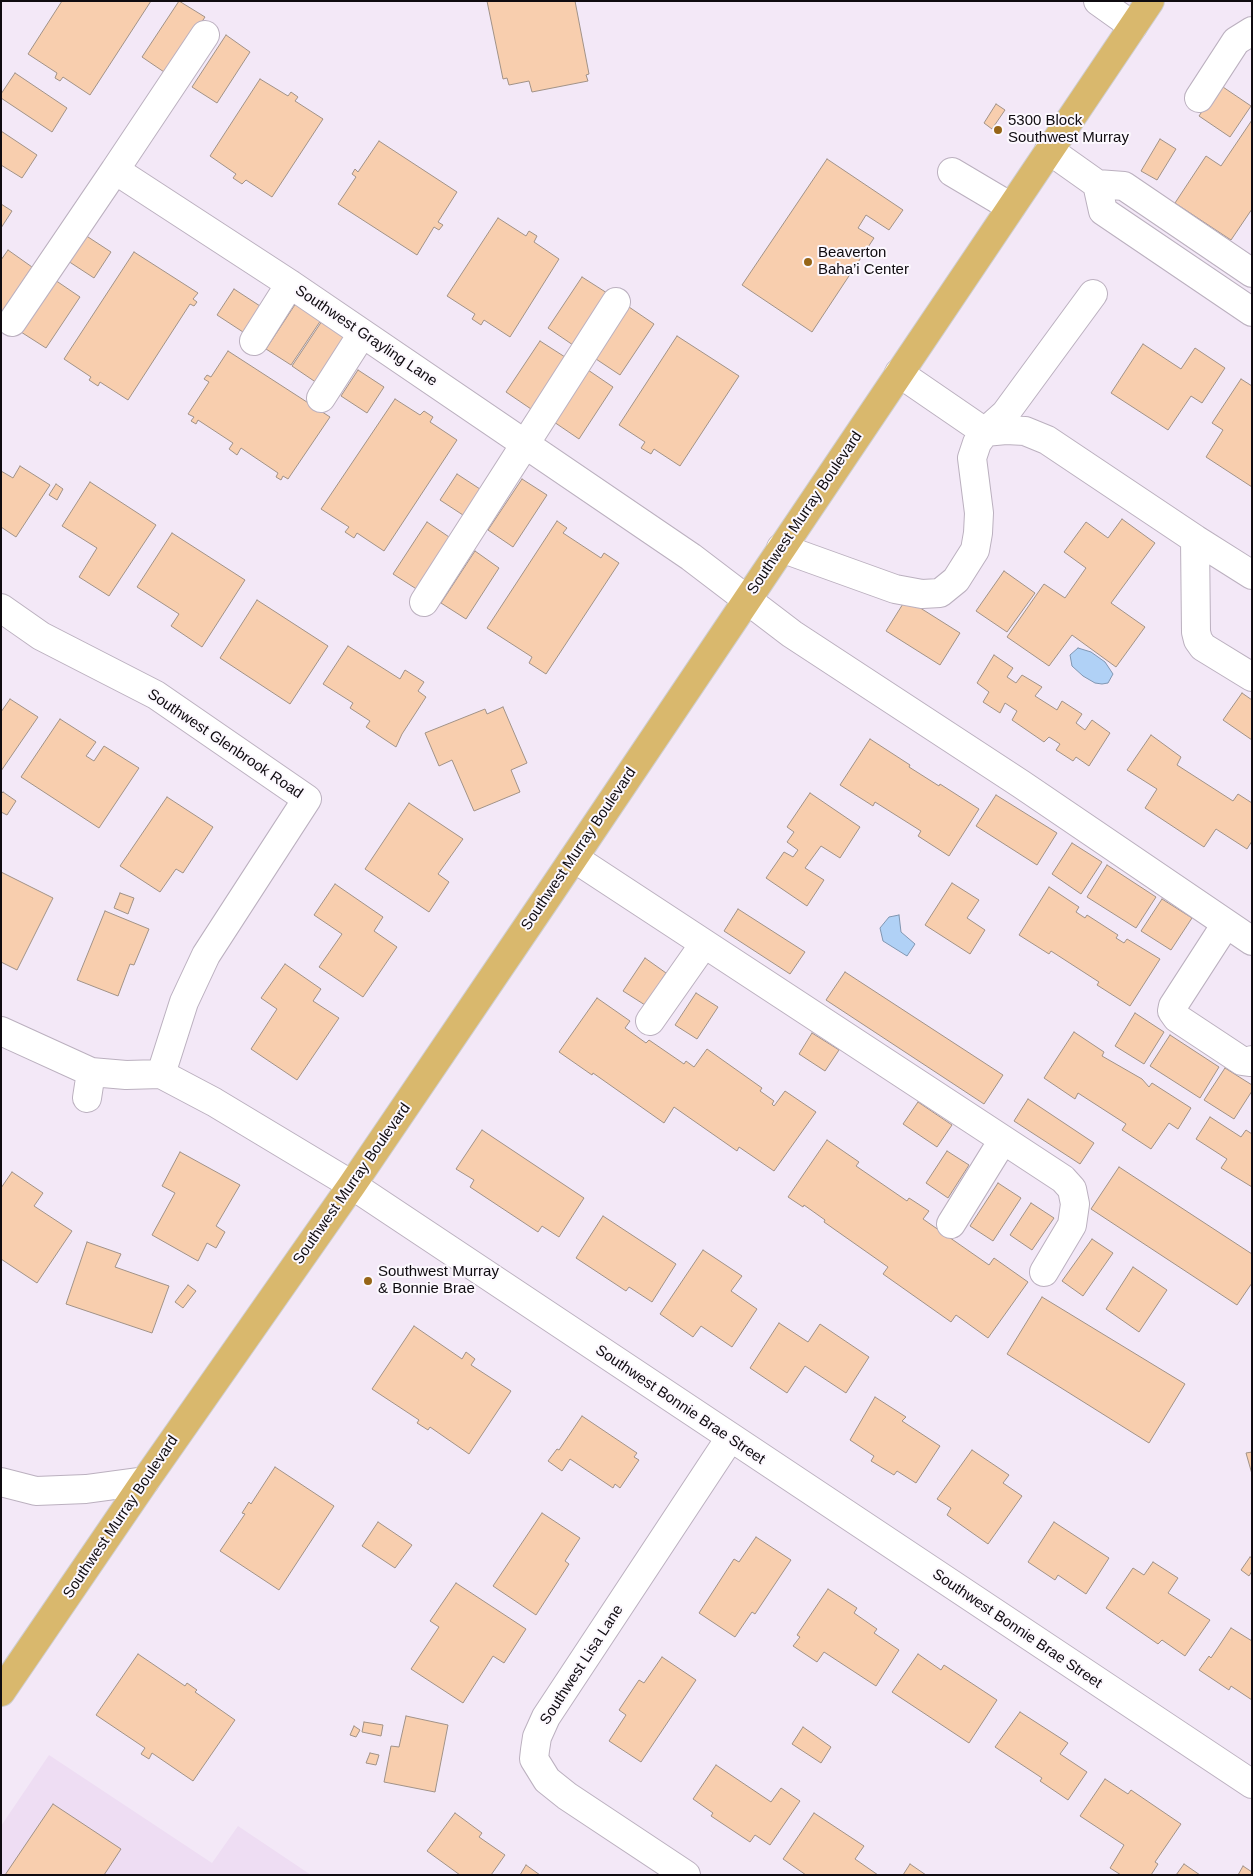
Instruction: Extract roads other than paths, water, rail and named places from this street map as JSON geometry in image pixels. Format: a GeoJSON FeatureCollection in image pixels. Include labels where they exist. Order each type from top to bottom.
{"type":"FeatureCollection","features":[{"type":"Feature","properties":{"kind":"main road","name":"Southwest Murray Boulevard"},"geometry":{"type":"LineString","coordinates":[[1,1692],[144,1482],[352,1185],[1150,1]]}},
{"type":"Feature","properties":{"kind":"street"},"geometry":{"type":"LineString","coordinates":[[1098,1],[1134,26]]}},
{"type":"Feature","properties":{"kind":"street"},"geometry":{"type":"LineString","coordinates":[[1198,98],[1236,41],[1252,31]]}},
{"type":"Feature","properties":{"kind":"street"},"geometry":{"type":"LineString","coordinates":[[12,322],[205,35]]}},
{"type":"Feature","properties":{"kind":"street"},"geometry":{"type":"LineString","coordinates":[[1049,150],[1097,184],[1124,186],[1252,273]]}},
{"type":"Feature","properties":{"kind":"street","name":"Southwest Grayling Lane"},"geometry":{"type":"LineString","coordinates":[[116,170],[290,284],[691,557],[792,634],[1020,784],[1252,941]]}},
{"type":"Feature","properties":{"kind":"street"},"geometry":{"type":"LineString","coordinates":[[952,172],[1011,207]]}},
{"type":"Feature","properties":{"kind":"street"},"geometry":{"type":"LineString","coordinates":[[1097,184],[1103,211],[1248,300]]}},
{"type":"Feature","properties":{"kind":"street"},"geometry":{"type":"LineString","coordinates":[[254,341],[290,284]]}},
{"type":"Feature","properties":{"kind":"street"},"geometry":{"type":"LineString","coordinates":[[780,548],[895,589],[922,594],[940,592],[956,580],[975,550],[978,513],[972,458],[978,444],[985,432],[1005,414],[1093,294]]}},
{"type":"Feature","properties":{"kind":"street"},"geometry":{"type":"LineString","coordinates":[[424,602],[616,302]]}},
{"type":"Feature","properties":{"kind":"street"},"geometry":{"type":"LineString","coordinates":[[321,398],[362,334]]}},
{"type":"Feature","properties":{"kind":"street"},"geometry":{"type":"LineString","coordinates":[[899,373],[985,432],[1025,431],[1047,440],[1252,575]]}},
{"type":"Feature","properties":{"kind":"street"},"geometry":{"type":"LineString","coordinates":[[1196,539],[1196,632],[1198,640],[1203,647],[1252,677]]}},
{"type":"Feature","properties":{"kind":"street","name":"Southwest Glenbrook Road"},"geometry":{"type":"LineString","coordinates":[[1,608],[42,636],[156,695],[307,799],[206,955],[184,1002],[161,1074]]}},
{"type":"Feature","properties":{"kind":"street"},"geometry":{"type":"LineString","coordinates":[[574,858],[1063,1179],[1072,1189],[1075,1204],[1072,1225],[1044,1272]]}},
{"type":"Feature","properties":{"kind":"street"},"geometry":{"type":"LineString","coordinates":[[1226,924],[1173,1006],[1172,1011],[1177,1018],[1242,1061],[1249,1062],[1252,1060]]}},
{"type":"Feature","properties":{"kind":"street"},"geometry":{"type":"LineString","coordinates":[[650,1021],[704,944]]}},
{"type":"Feature","properties":{"kind":"street","name":"Southwest Bonnie Brae Street"},"geometry":{"type":"LineString","coordinates":[[1,1031],[89,1085],[126,1074],[161,1074],[214,1102],[352,1185],[1252,1784]]}},
{"type":"Feature","properties":{"kind":"street"},"geometry":{"type":"LineString","coordinates":[[951,1224],[1004,1140]]}},
{"type":"Feature","properties":{"kind":"street","name":"Southwest Lisa Lane"},"geometry":{"type":"LineString","coordinates":[[686,1875],[567,1796],[547,1780],[534,1759],[537,1737],[546,1718],[730,1438]]}},
{"type":"Feature","properties":{"kind":"street"},"geometry":{"type":"LineString","coordinates":[[1,1482],[36,1491],[86,1489],[144,1482]]}},
{"type":"Feature","properties":{"kind":"water"},"geometry":{"type":"Polygon","coordinates":[[[1078,648],[1091,652],[1105,662],[1113,674],[1108,683],[1095,683],[1083,676],[1072,666],[1070,655],[1078,648]]]}},
{"type":"Feature","properties":{"kind":"water"},"geometry":{"type":"Polygon","coordinates":[[[899,915],[901,932],[915,944],[907,956],[883,941],[880,928],[889,917],[899,915]]]}},
{"type":"Feature","properties":{"kind":"place","name":"5300 Block Southwest Murray"},"geometry":{"type":"Point","coordinates":[998,130]}},
{"type":"Feature","properties":{"kind":"place","name":"Beaverton Baha’i Center"},"geometry":{"type":"Point","coordinates":[808,262]}},
{"type":"Feature","properties":{"kind":"place","name":"Southwest Murray & Bonnie Brae"},"geometry":{"type":"Point","coordinates":[368,1281]}}]}
